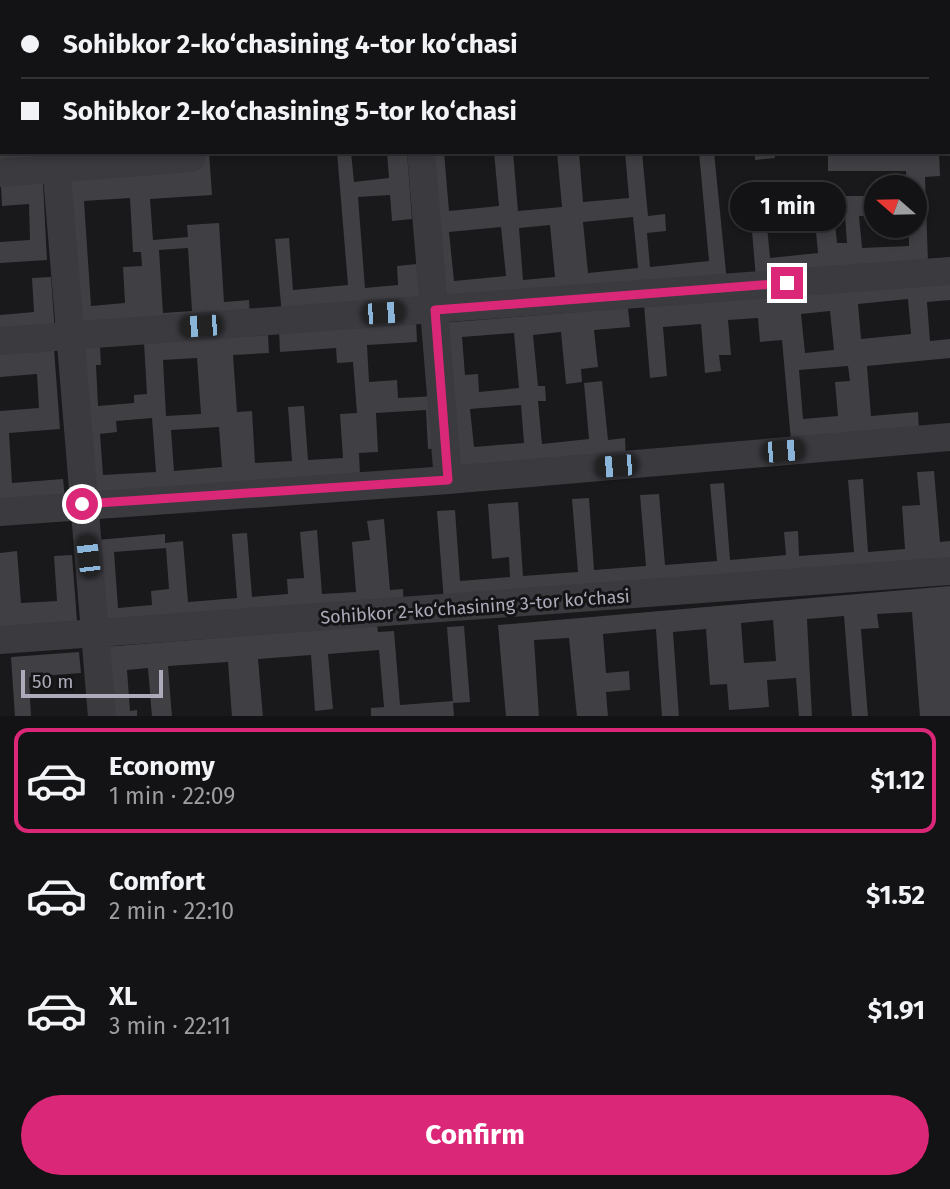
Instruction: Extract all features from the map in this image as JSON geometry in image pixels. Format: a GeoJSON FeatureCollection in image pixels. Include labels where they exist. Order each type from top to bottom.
{"type":"FeatureCollection","features":[{"type":"Feature","properties":{"kind":"street"},"geometry":{"type":"LineString","coordinates":[[421,154],[448,480]]}},
{"type":"Feature","properties":{"kind":"street"},"geometry":{"type":"LineString","coordinates":[[0,173],[56,161],[191,158]]}},
{"type":"Feature","properties":{"kind":"street"},"geometry":{"type":"LineString","coordinates":[[56,161],[82,504],[97,634],[102,716]]}},
{"type":"Feature","properties":{"kind":"street"},"geometry":{"type":"LineString","coordinates":[[0,341],[950,271]]}},
{"type":"Feature","properties":{"kind":"street"},"geometry":{"type":"LineString","coordinates":[[0,512],[82,504],[448,480],[950,437]]}},
{"type":"Feature","properties":{"kind":"street","name":"Sohibkor 2-ko‘chasining 3-tor ko‘chasi"},"geometry":{"type":"LineString","coordinates":[[0,640],[950,571]]}},
{"type":"Feature","properties":{"kind":"building"},"geometry":{"type":"Polygon","coordinates":[[[0,154],[40,154],[41,165],[0,167],[0,154]]]}},
{"type":"Feature","properties":{"kind":"building"},"geometry":{"type":"Polygon","coordinates":[[[184,154],[209,154],[212,195],[150,199],[153,240],[188,237],[187,225],[219,223],[224,302],[249,300],[250,318],[73,329],[60,178],[184,154]],[[130,198],[84,201],[91,306],[125,303],[123,267],[142,266],[141,252],[133,252],[130,198]],[[188,248],[159,250],[163,313],[192,311],[188,248]]]}},
{"type":"Feature","properties":{"kind":"building"},"geometry":{"type":"Polygon","coordinates":[[[337,154],[351,154],[354,182],[389,178],[387,154],[407,154],[412,219],[392,221],[390,195],[358,197],[365,288],[398,285],[397,266],[417,264],[420,303],[282,315],[275,239],[289,238],[293,290],[348,285],[337,154]]]}},
{"type":"Feature","properties":{"kind":"building"},"geometry":{"type":"Polygon","coordinates":[[[423,154],[444,154],[449,211],[499,206],[494,154],[513,154],[518,211],[562,207],[557,154],[579,154],[583,202],[629,198],[625,154],[642,154],[648,216],[665,214],[666,231],[647,233],[650,267],[709,261],[699,154],[714,154],[727,282],[437,306],[423,154]],[[633,217],[583,222],[588,273],[638,268],[633,217]],[[550,225],[519,228],[523,280],[555,277],[550,225]],[[501,227],[449,232],[454,281],[506,276],[501,227]]]}},
{"type":"Feature","properties":{"kind":"building"},"geometry":{"type":"Polygon","coordinates":[[[755,154],[774,154],[775,158],[755,160],[755,154]]]}},
{"type":"Feature","properties":{"kind":"building"},"geometry":{"type":"Polygon","coordinates":[[[828,154],[939,154],[940,176],[906,175],[906,171],[828,171],[828,154]]]}},
{"type":"Feature","properties":{"kind":"building"},"geometry":{"type":"Polygon","coordinates":[[[43,183],[47,260],[0,263],[0,242],[30,240],[29,204],[2,206],[1,186],[43,183]]]}},
{"type":"Feature","properties":{"kind":"building"},"geometry":{"type":"Polygon","coordinates":[[[831,187],[837,243],[847,243],[845,216],[839,216],[839,196],[864,196],[864,216],[859,216],[862,248],[909,246],[909,238],[927,238],[928,262],[756,279],[749,195],[764,194],[770,258],[818,253],[812,189],[831,187]]]}},
{"type":"Feature","properties":{"kind":"building"},"geometry":{"type":"Polygon","coordinates":[[[51,277],[55,333],[0,336],[0,315],[34,312],[32,278],[51,277]]]}},
{"type":"Feature","properties":{"kind":"building"},"geometry":{"type":"Polygon","coordinates":[[[950,277],[950,300],[927,302],[930,341],[950,339],[950,358],[867,366],[871,416],[918,412],[919,430],[791,441],[782,340],[760,342],[758,318],[728,320],[731,355],[719,355],[721,371],[705,373],[701,324],[663,327],[667,376],[650,378],[644,305],[950,277]],[[908,299],[858,304],[861,339],[911,334],[908,299]],[[830,311],[801,314],[805,353],[834,350],[830,311]],[[848,366],[799,370],[803,419],[838,416],[835,382],[850,381],[848,366]]]}},
{"type":"Feature","properties":{"kind":"building"},"geometry":{"type":"Polygon","coordinates":[[[628,308],[630,327],[594,330],[598,367],[581,369],[582,382],[566,384],[561,332],[533,335],[538,386],[545,386],[546,401],[538,401],[542,444],[589,439],[584,383],[602,381],[608,440],[625,438],[626,458],[453,468],[440,323],[628,308]],[[514,333],[462,337],[465,375],[478,374],[479,392],[519,388],[514,333]],[[521,405],[470,409],[474,447],[524,443],[521,405]]]}},
{"type":"Feature","properties":{"kind":"building"},"geometry":{"type":"Polygon","coordinates":[[[416,320],[417,342],[367,345],[369,382],[397,380],[398,398],[437,396],[440,448],[428,449],[426,410],[376,413],[378,452],[359,453],[360,476],[83,494],[74,349],[100,347],[101,365],[96,365],[98,406],[134,403],[134,395],[147,394],[144,343],[268,335],[269,353],[233,355],[237,412],[252,411],[255,463],[292,461],[288,407],[304,406],[308,460],[343,458],[340,414],[357,413],[353,362],[337,363],[336,348],[280,352],[279,329],[416,320]],[[197,358],[163,360],[166,416],[201,414],[197,358]],[[152,418],[116,421],[117,432],[100,434],[103,475],[156,472],[152,418]],[[219,427],[171,430],[174,471],[222,467],[219,427]]]}},
{"type":"Feature","properties":{"kind":"building"},"geometry":{"type":"Polygon","coordinates":[[[54,349],[60,429],[9,433],[12,483],[63,479],[65,499],[0,503],[0,411],[39,408],[37,374],[0,377],[0,353],[54,349]]]}},
{"type":"Feature","properties":{"kind":"building"},"geometry":{"type":"Polygon","coordinates":[[[934,471],[940,542],[950,541],[950,566],[444,602],[437,511],[455,510],[460,581],[510,577],[509,557],[492,559],[488,504],[518,502],[523,576],[578,572],[572,499],[589,498],[594,570],[646,566],[640,495],[659,494],[665,565],[717,561],[710,484],[724,483],[730,560],[786,555],[784,532],[798,531],[799,556],[854,552],[848,480],[863,479],[868,552],[905,549],[902,506],[920,505],[917,472],[934,471]]]}},
{"type":"Feature","properties":{"kind":"building"},"geometry":{"type":"Polygon","coordinates":[[[384,519],[390,590],[403,589],[404,609],[104,630],[97,540],[165,534],[165,543],[183,541],[188,602],[237,598],[232,534],[247,533],[252,597],[288,594],[287,579],[304,578],[300,532],[317,530],[322,594],[356,592],[352,542],[370,540],[367,521],[384,519]],[[166,548],[114,552],[118,608],[152,605],[151,591],[169,589],[166,548]]]}},
{"type":"Feature","properties":{"kind":"building"},"geometry":{"type":"Polygon","coordinates":[[[17,551],[21,603],[57,601],[54,556],[72,555],[78,634],[0,636],[0,553],[17,551]]]}},
{"type":"Feature","properties":{"kind":"building"},"geometry":{"type":"Polygon","coordinates":[[[950,586],[950,716],[920,716],[912,612],[877,614],[879,628],[861,629],[868,716],[852,716],[844,616],[807,619],[812,716],[799,716],[796,678],[767,680],[769,707],[729,710],[727,684],[710,685],[706,629],[673,632],[679,716],[662,716],[656,629],[603,634],[606,673],[629,671],[630,690],[606,692],[608,716],[577,716],[569,638],[534,640],[539,716],[506,716],[498,625],[950,586]],[[773,620],[741,623],[744,663],[776,661],[773,620]]]}},
{"type":"Feature","properties":{"kind":"building"},"geometry":{"type":"Polygon","coordinates":[[[377,625],[378,632],[394,631],[400,705],[453,701],[454,716],[371,716],[371,708],[384,707],[379,650],[328,654],[333,709],[315,711],[311,655],[258,659],[263,716],[232,716],[228,662],[168,666],[172,716],[152,716],[148,668],[127,670],[130,711],[137,710],[137,716],[108,716],[103,647],[377,625]]]}},
{"type":"Feature","properties":{"kind":"building"},"geometry":{"type":"Polygon","coordinates":[[[464,626],[470,702],[453,703],[447,627],[464,626]]]}},
{"type":"Feature","properties":{"kind":"building"},"geometry":{"type":"Polygon","coordinates":[[[79,652],[81,673],[29,677],[31,716],[15,716],[11,657],[79,652]]]}},
{"type":"Feature","properties":{"kind":"route"},"geometry":{"type":"LineString","coordinates":[[82,504],[448,480],[435,310],[787,283]]}}]}
